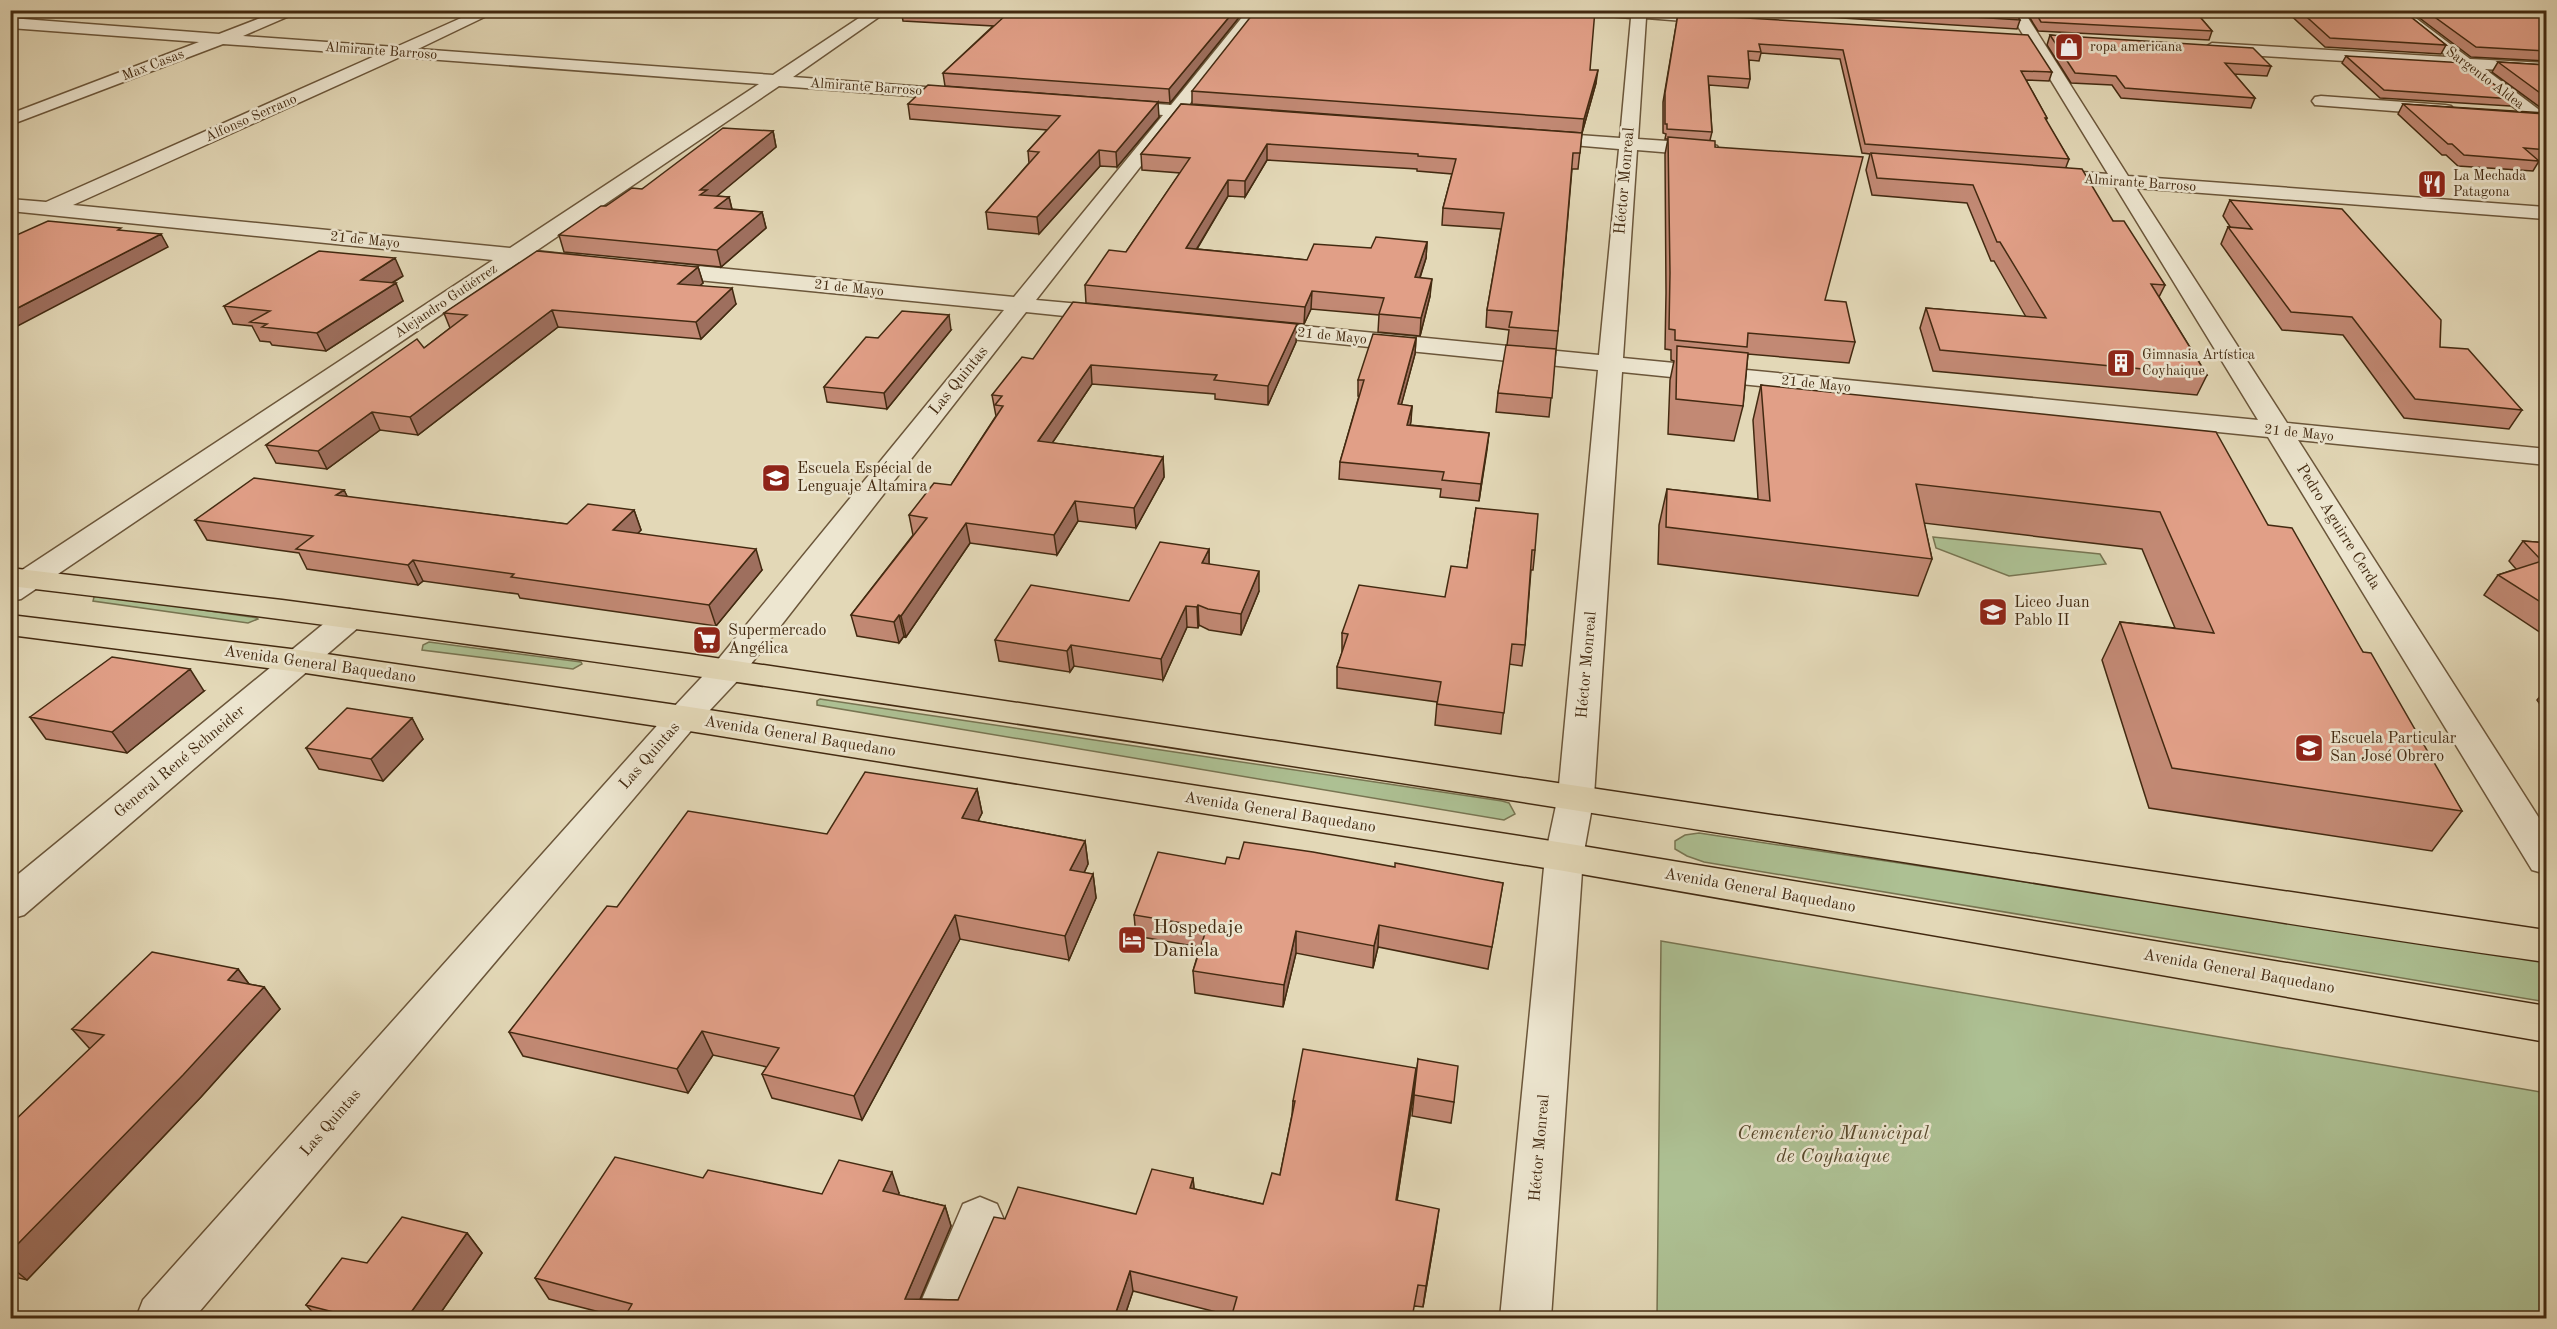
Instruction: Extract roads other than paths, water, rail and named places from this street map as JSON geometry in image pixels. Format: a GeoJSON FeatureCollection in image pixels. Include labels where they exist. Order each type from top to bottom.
{"type":"FeatureCollection","features":[{"type":"Feature","properties":{"kind":"main road"},"geometry":{"type":"LineString","coordinates":[[17,583],[349,619],[728,670],[1576,796],[2547,946]]}},
{"type":"Feature","properties":{"kind":"main road","name":"Avenida General Baquedano"},"geometry":{"type":"LineString","coordinates":[[10,625],[299,661],[683,718],[1564,857],[2547,1024]]}},
{"type":"Feature","properties":{"kind":"street","name":"Max Casas"},"geometry":{"type":"LineString","coordinates":[[10,120],[296,10]]}},
{"type":"Feature","properties":{"kind":"street","name":"Alfonso Serrano"},"geometry":{"type":"LineString","coordinates":[[50,208],[492,10]]}},
{"type":"Feature","properties":{"kind":"street","name":"Alejandro Gutiérrez"},"geometry":{"type":"LineString","coordinates":[[17,583],[516,255],[882,10]]}},
{"type":"Feature","properties":{"kind":"street","name":"Las Quintas"},"geometry":{"type":"LineString","coordinates":[[161,1318],[683,718],[728,670],[1256,10]]}},
{"type":"Feature","properties":{"kind":"street"},"geometry":{"type":"LineString","coordinates":[[1585,10],[1734,20]]}},
{"type":"Feature","properties":{"kind":"street","name":"Pedro Aguirre Cerda"},"geometry":{"type":"LineString","coordinates":[[2015,10],[2547,860]]}},
{"type":"Feature","properties":{"kind":"street","name":"Sargento Aldea"},"geometry":{"type":"LineString","coordinates":[[2396,10],[2541,119]]}},
{"type":"Feature","properties":{"kind":"street","name":"Héctor Monreal"},"geometry":{"type":"LineString","coordinates":[[1526,1318],[1564,857],[1576,796],[1639,12]]}},
{"type":"Feature","properties":{"kind":"street","name":"Almirante Barroso"},"geometry":{"type":"LineString","coordinates":[[10,23],[988,96]]}},
{"type":"Feature","properties":{"kind":"street"},"geometry":{"type":"LineString","coordinates":[[2210,30],[2228,49]]}},
{"type":"Feature","properties":{"kind":"street"},"geometry":{"type":"LineString","coordinates":[[2193,47],[2547,68]]}},
{"type":"Feature","properties":{"kind":"street"},"geometry":{"type":"LineString","coordinates":[[2321,101],[2459,110]]}},
{"type":"Feature","properties":{"kind":"street"},"geometry":{"type":"LineString","coordinates":[[1094,104],[1235,115]]}},
{"type":"Feature","properties":{"kind":"street"},"geometry":{"type":"LineString","coordinates":[[2508,114],[2541,119]]}},
{"type":"Feature","properties":{"kind":"street"},"geometry":{"type":"LineString","coordinates":[[1521,136],[1722,151]]}},
{"type":"Feature","properties":{"kind":"street","name":"Almirante Barroso"},"geometry":{"type":"LineString","coordinates":[[2028,174],[2547,213]]}},
{"type":"Feature","properties":{"kind":"street","name":"21 de Mayo"},"geometry":{"type":"LineString","coordinates":[[15,213],[50,208],[599,263]]}},
{"type":"Feature","properties":{"kind":"street","name":"21 de Mayo"},"geometry":{"type":"LineString","coordinates":[[634,267],[1138,317]]}},
{"type":"Feature","properties":{"kind":"street","name":"21 de Mayo"},"geometry":{"type":"LineString","coordinates":[[1233,326],[2547,457]]}},
{"type":"Feature","properties":{"kind":"street","name":"General René Schneider"},"geometry":{"type":"LineString","coordinates":[[10,904],[349,619]]}},
{"type":"Feature","properties":{"kind":"street"},"geometry":{"type":"LineString","coordinates":[[939,1318],[980,1220]]}},
{"type":"Feature","properties":{"kind":"place","name":"ropa americana"},"geometry":{"type":"Point","coordinates":[2069,47]}},
{"type":"Feature","properties":{"kind":"place","name":"La Mechada Patagona"},"geometry":{"type":"Point","coordinates":[2432,184]}},
{"type":"Feature","properties":{"kind":"place","name":"Gimnasia Artística Coyhaique"},"geometry":{"type":"Point","coordinates":[2121,363]}},
{"type":"Feature","properties":{"kind":"place","name":"Escuela Espécial de Lenguaje Altamira"},"geometry":{"type":"Point","coordinates":[776,478]}},
{"type":"Feature","properties":{"kind":"place","name":"Liceo Juan Pablo II"},"geometry":{"type":"Point","coordinates":[1993,612]}},
{"type":"Feature","properties":{"kind":"place","name":"Supermercado Angélica"},"geometry":{"type":"Point","coordinates":[707,640]}},
{"type":"Feature","properties":{"kind":"place","name":"Escuela Particular San José Obrero"},"geometry":{"type":"Point","coordinates":[2309,748]}},
{"type":"Feature","properties":{"kind":"place","name":"Hospedaje Daniela"},"geometry":{"type":"Point","coordinates":[1132,940]}},
{"type":"Feature","properties":{"kind":"park label","name":"Cementerio Municipal de Coyhaique"},"geometry":{"type":"Point","coordinates":[1833,1146]}}]}
